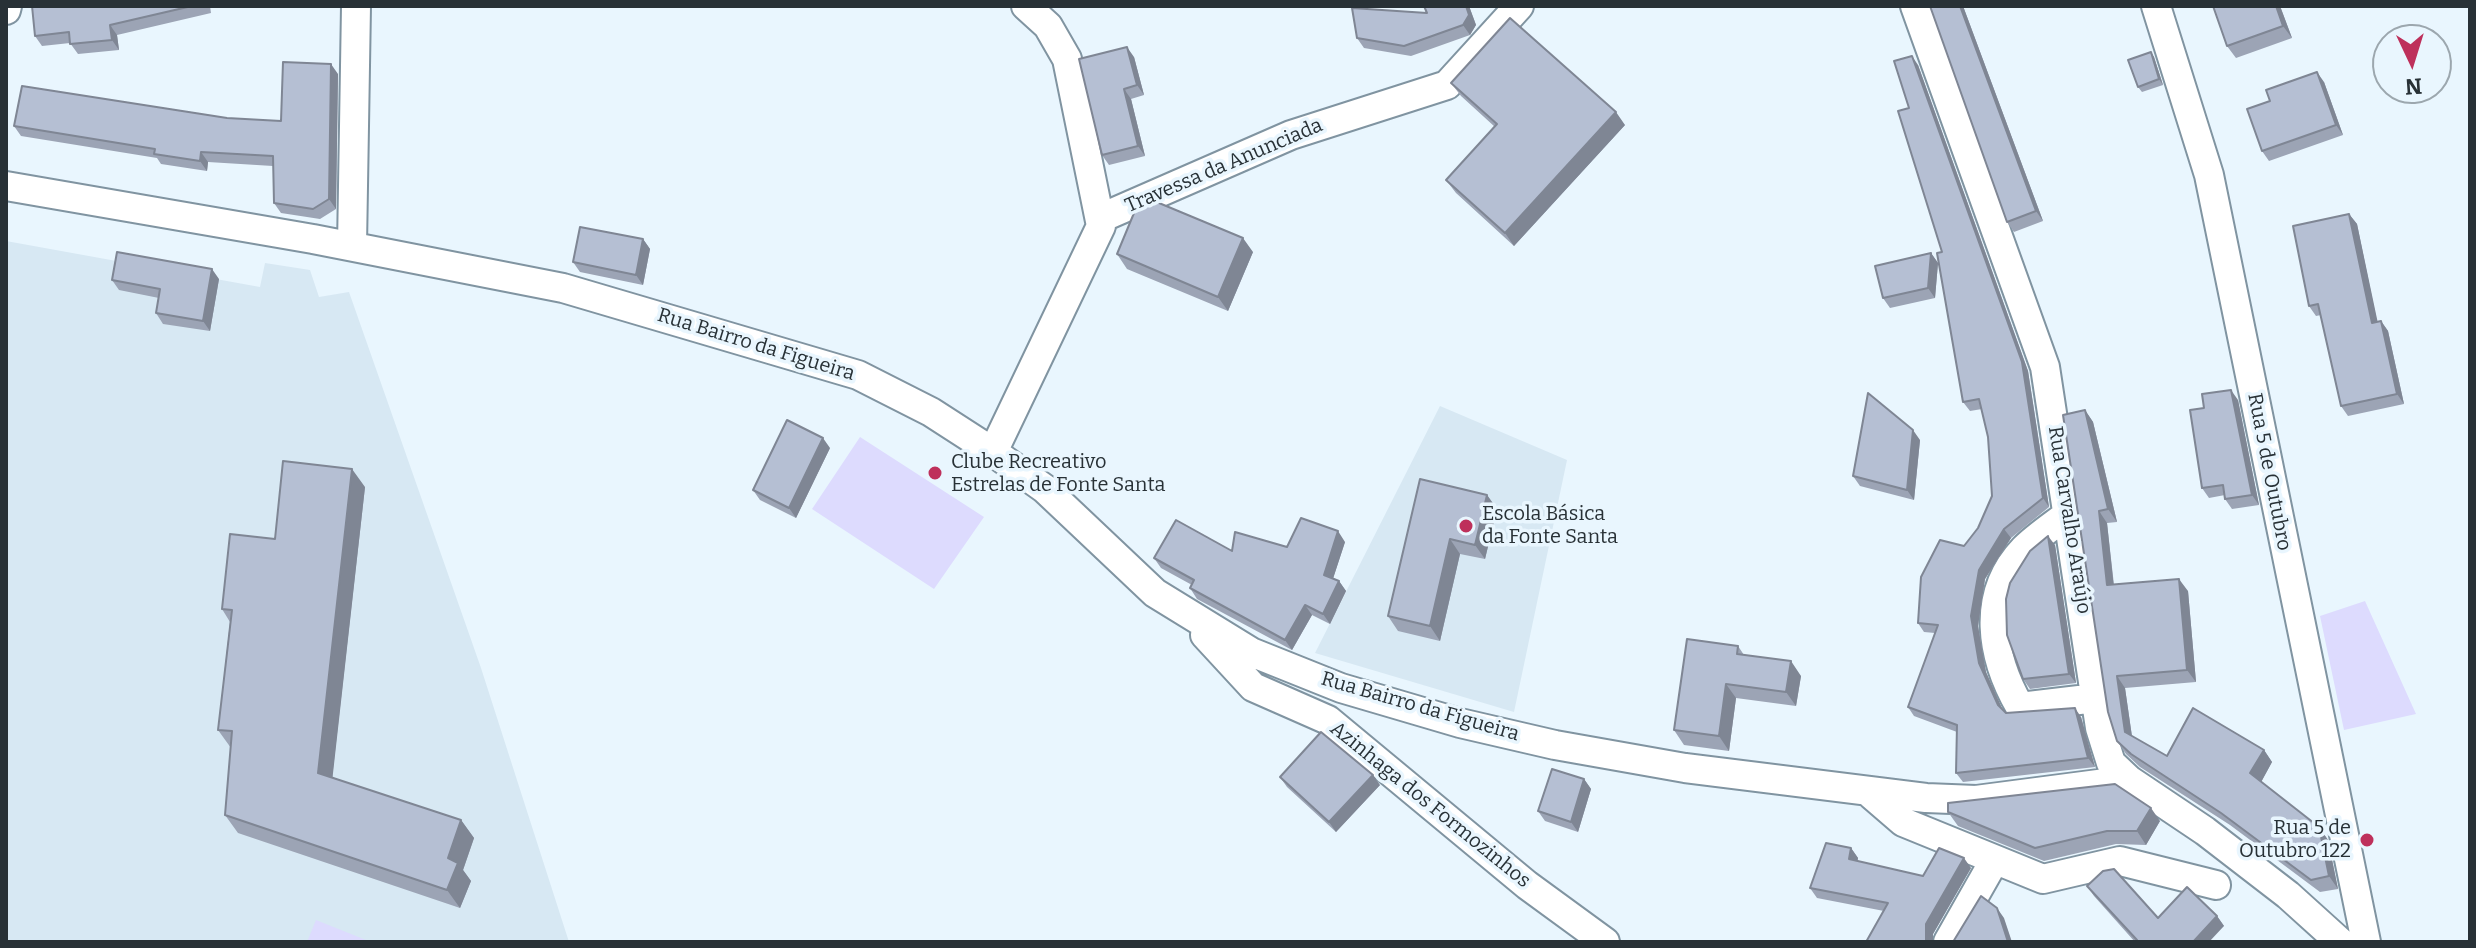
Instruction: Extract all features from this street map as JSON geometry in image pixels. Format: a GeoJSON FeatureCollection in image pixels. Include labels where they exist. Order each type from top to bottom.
{"type":"FeatureCollection","features":[{"type":"Feature","properties":{"kind":"street"},"geometry":{"type":"LineString","coordinates":[[352,246],[356,6]]}},
{"type":"Feature","properties":{"kind":"street"},"geometry":{"type":"LineString","coordinates":[[1026,6],[1048,26],[1067,59],[1101,218]]}},
{"type":"Feature","properties":{"kind":"street","name":"Travessa da Anunciada"},"geometry":{"type":"LineString","coordinates":[[993,452],[1097,239],[1101,218],[1291,135],[1447,85],[1519,6]]}},
{"type":"Feature","properties":{"kind":"street","name":"Rua Carvalho Araújo"},"geometry":{"type":"LineString","coordinates":[[1915,6],[2045,367],[2096,698],[2111,763],[2129,780],[2205,831],[2288,895],[2340,942]]}},
{"type":"Feature","properties":{"kind":"street","name":"Rua 5 de Outubro"},"geometry":{"type":"LineString","coordinates":[[2156,6],[2209,175],[2366,942]]}},
{"type":"Feature","properties":{"kind":"street","name":"Rua Bairro da Figueira"},"geometry":{"type":"LineString","coordinates":[[6,186],[352,246],[563,288],[858,375],[931,412],[993,452],[1045,489],[1155,593],[1251,652],[1341,688],[1460,723],[1555,745],[1671,765],[1867,791],[1976,800],[2129,780]]}},
{"type":"Feature","properties":{"kind":"street"},"geometry":{"type":"LineString","coordinates":[[2068,514],[2024,549],[1996,593],[1997,654],[2020,707],[2096,698]]}},
{"type":"Feature","properties":{"kind":"street","name":"Azinhaga dos Formozinhos"},"geometry":{"type":"LineString","coordinates":[[1182,610],[1253,687],[1328,720],[1527,885],[1605,942]]}},
{"type":"Feature","properties":{"kind":"street"},"geometry":{"type":"LineString","coordinates":[[1867,791],[1903,822],[2043,879],[2120,861],[2216,885]]}},
{"type":"Feature","properties":{"kind":"street"},"geometry":{"type":"LineString","coordinates":[[1948,942],[1994,861]]}},
{"type":"Feature","properties":{"kind":"shaded area"},"geometry":{"type":"Polygon","coordinates":[[[6,241],[260,287],[265,263],[310,270],[319,297],[349,292],[481,668],[569,942],[6,942],[6,241]]]}},
{"type":"Feature","properties":{"kind":"shaded area","name":"Escola Básica da Fonte Santa"},"geometry":{"type":"Polygon","coordinates":[[[1440,406],[1567,460],[1514,712],[1315,653],[1440,406]]]}},
{"type":"Feature","properties":{"kind":"shaded area"},"geometry":{"type":"Polygon","coordinates":[[[860,437],[984,517],[934,589],[812,509],[860,437]]]}},
{"type":"Feature","properties":{"kind":"shaded area"},"geometry":{"type":"Polygon","coordinates":[[[2365,601],[2416,714],[2344,730],[2320,616],[2365,601]]]}},
{"type":"Feature","properties":{"kind":"shaded area"},"geometry":{"type":"Polygon","coordinates":[[[316,920],[371,942],[307,942],[316,920]]]}},
{"type":"Feature","properties":{"kind":"building"},"geometry":{"type":"Polygon","coordinates":[[[32,6],[192,6],[110,25],[112,40],[70,44],[69,32],[35,36],[32,6]]]}},
{"type":"Feature","properties":{"kind":"building"},"geometry":{"type":"Polygon","coordinates":[[[1424,6],[1466,6],[1469,15],[1463,25],[1404,46],[1357,38],[1352,8],[1427,13],[1424,6]]]}},
{"type":"Feature","properties":{"kind":"building"},"geometry":{"type":"Polygon","coordinates":[[[1930,6],[1960,6],[2036,211],[2007,222],[1930,6]]]}},
{"type":"Feature","properties":{"kind":"building"},"geometry":{"type":"Polygon","coordinates":[[[2213,6],[2276,6],[2283,26],[2227,46],[2213,6]]]}},
{"type":"Feature","properties":{"kind":"building"},"geometry":{"type":"Polygon","coordinates":[[[1510,18],[1616,112],[1505,233],[1446,180],[1497,124],[1451,83],[1510,18]]]}},
{"type":"Feature","properties":{"kind":"building"},"geometry":{"type":"Polygon","coordinates":[[[1127,47],[1137,85],[1124,89],[1138,146],[1102,155],[1079,59],[1127,47]]]}},
{"type":"Feature","properties":{"kind":"building"},"geometry":{"type":"Polygon","coordinates":[[[2151,52],[2159,79],[2138,87],[2128,60],[2151,52]]]}},
{"type":"Feature","properties":{"kind":"building"},"geometry":{"type":"Polygon","coordinates":[[[1912,56],[2022,362],[2043,498],[2004,529],[1979,570],[1971,616],[1979,663],[1998,705],[2006,713],[2075,708],[2088,758],[1956,773],[1957,725],[1908,707],[1938,625],[1918,623],[1921,577],[1940,540],[1964,546],[1978,528],[1992,496],[1988,437],[1979,399],[1963,402],[1937,253],[1942,252],[1898,111],[1909,108],[1894,61],[1912,56]]]}},
{"type":"Feature","properties":{"kind":"building"},"geometry":{"type":"Polygon","coordinates":[[[283,62],[331,64],[329,199],[313,209],[274,203],[273,156],[201,152],[200,161],[154,154],[155,149],[14,126],[22,86],[227,118],[281,121],[283,62]]]}},
{"type":"Feature","properties":{"kind":"building"},"geometry":{"type":"Polygon","coordinates":[[[2317,72],[2336,125],[2262,151],[2247,109],[2270,101],[2266,90],[2317,72]]]}},
{"type":"Feature","properties":{"kind":"building"},"geometry":{"type":"Polygon","coordinates":[[[1147,198],[1243,238],[1218,297],[1117,254],[1139,201],[1147,198]]]}},
{"type":"Feature","properties":{"kind":"building"},"geometry":{"type":"Polygon","coordinates":[[[2349,214],[2372,323],[2381,321],[2397,394],[2341,406],[2318,304],[2309,306],[2293,226],[2349,214]]]}},
{"type":"Feature","properties":{"kind":"building"},"geometry":{"type":"Polygon","coordinates":[[[580,227],[643,239],[636,275],[573,262],[580,227]]]}},
{"type":"Feature","properties":{"kind":"building"},"geometry":{"type":"Polygon","coordinates":[[[117,252],[212,269],[203,321],[156,313],[160,289],[112,280],[117,252]]]}},
{"type":"Feature","properties":{"kind":"building"},"geometry":{"type":"Polygon","coordinates":[[[1931,253],[1928,288],[1883,298],[1875,266],[1931,253]]]}},
{"type":"Feature","properties":{"kind":"building"},"geometry":{"type":"Polygon","coordinates":[[[2231,390],[2252,495],[2225,499],[2223,485],[2202,488],[2190,410],[2204,408],[2202,394],[2231,390]]]}},
{"type":"Feature","properties":{"kind":"building"},"geometry":{"type":"Polygon","coordinates":[[[1868,393],[1913,430],[1907,490],[1853,476],[1868,393]]]}},
{"type":"Feature","properties":{"kind":"building"},"geometry":{"type":"Polygon","coordinates":[[[2085,410],[2108,509],[2099,511],[2107,585],[2179,579],[2187,670],[2117,676],[2125,732],[2167,756],[2193,708],[2264,750],[2250,773],[2319,827],[2329,876],[2311,880],[2221,813],[2131,754],[2117,741],[2108,712],[2063,415],[2085,410]]]}},
{"type":"Feature","properties":{"kind":"building"},"geometry":{"type":"Polygon","coordinates":[[[787,420],[823,438],[789,508],[753,490],[787,420]]]}},
{"type":"Feature","properties":{"kind":"building"},"geometry":{"type":"Polygon","coordinates":[[[283,461],[352,469],[318,773],[461,820],[448,858],[458,863],[447,890],[225,815],[232,731],[218,730],[232,610],[222,609],[230,534],[275,539],[283,461]]]}},
{"type":"Feature","properties":{"kind":"building"},"geometry":{"type":"Polygon","coordinates":[[[1420,479],[1487,495],[1475,545],[1450,539],[1430,626],[1388,616],[1420,479]]]}},
{"type":"Feature","properties":{"kind":"building"},"geometry":{"type":"Polygon","coordinates":[[[1301,518],[1338,531],[1324,575],[1339,581],[1323,614],[1305,605],[1285,640],[1190,588],[1194,580],[1154,558],[1176,520],[1232,551],[1235,532],[1287,547],[1301,518]]]}},
{"type":"Feature","properties":{"kind":"building"},"geometry":{"type":"Polygon","coordinates":[[[2048,536],[2069,674],[2023,679],[2007,635],[2006,599],[2010,583],[2030,551],[2048,536]]]}},
{"type":"Feature","properties":{"kind":"building"},"geometry":{"type":"Polygon","coordinates":[[[1687,639],[1738,646],[1737,654],[1791,661],[1786,692],[1726,684],[1719,736],[1674,730],[1687,639]]]}},
{"type":"Feature","properties":{"kind":"building"},"geometry":{"type":"Polygon","coordinates":[[[1321,732],[1373,775],[1329,822],[1280,777],[1321,732]]]}},
{"type":"Feature","properties":{"kind":"building"},"geometry":{"type":"Polygon","coordinates":[[[1552,769],[1584,779],[1571,822],[1538,811],[1552,769]]]}},
{"type":"Feature","properties":{"kind":"building"},"geometry":{"type":"Polygon","coordinates":[[[2115,784],[2151,808],[2137,831],[2107,831],[2035,848],[1948,812],[1948,803],[2115,784]]]}},
{"type":"Feature","properties":{"kind":"building"},"geometry":{"type":"Polygon","coordinates":[[[1826,843],[1851,848],[1849,859],[1923,876],[1939,848],[1964,858],[1926,924],[1928,942],[1866,942],[1888,903],[1810,888],[1826,843]]]}},
{"type":"Feature","properties":{"kind":"building"},"geometry":{"type":"Polygon","coordinates":[[[2114,869],[2158,918],[2187,887],[2217,916],[2193,942],[2135,942],[2137,940],[2087,886],[2103,871],[2114,869]]]}},
{"type":"Feature","properties":{"kind":"building"},"geometry":{"type":"Polygon","coordinates":[[[1981,896],[1997,908],[2008,942],[1953,942],[1981,896]]]}},
{"type":"Feature","properties":{"kind":"place","name":"Clube Recreativo Estrelas de Fonte Santa"},"geometry":{"type":"Point","coordinates":[935,473]}},
{"type":"Feature","properties":{"kind":"place","name":"Escola Básica da Fonte Santa"},"geometry":{"type":"Point","coordinates":[1466,526]}},
{"type":"Feature","properties":{"kind":"place","name":"Rua 5 de Outubro 122"},"geometry":{"type":"Point","coordinates":[2367,840]}}]}
